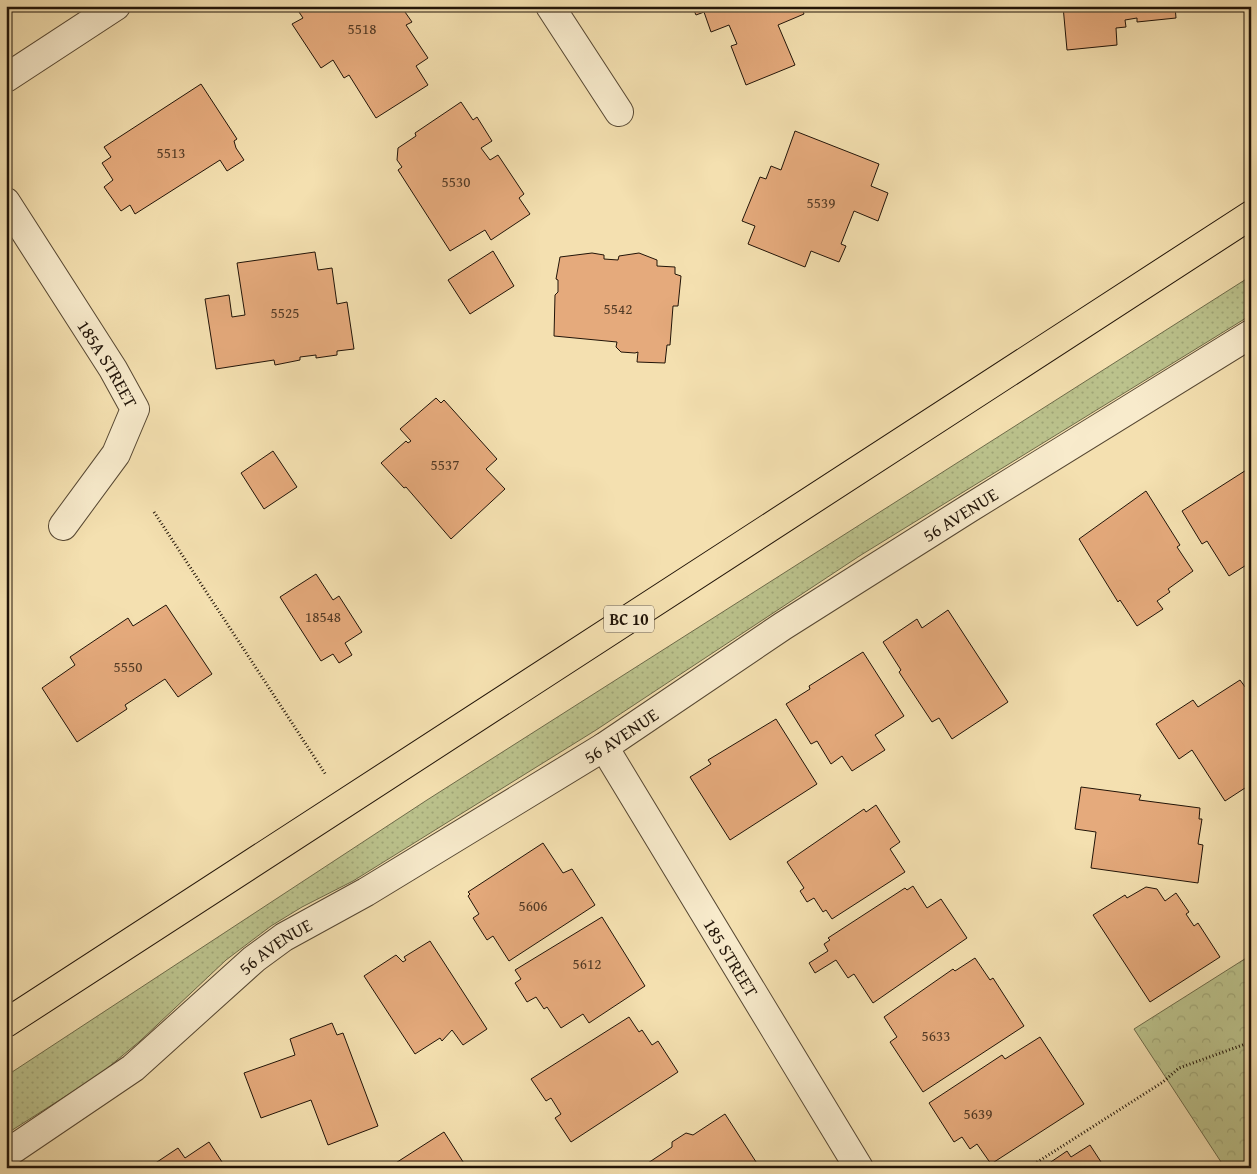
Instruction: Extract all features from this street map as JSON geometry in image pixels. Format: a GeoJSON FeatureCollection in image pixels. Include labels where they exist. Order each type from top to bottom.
{"type":"FeatureCollection","features":[{"type":"Feature","properties":{"kind":"highway","name":"BC 10"},"geometry":{"type":"LineString","coordinates":[[6,1024],[1251,214]]}},
{"type":"Feature","properties":{"kind":"street"},"geometry":{"type":"LineString","coordinates":[[6,78],[116,6]]}},
{"type":"Feature","properties":{"kind":"street"},"geometry":{"type":"LineString","coordinates":[[550,6],[619,112]]}},
{"type":"Feature","properties":{"kind":"street","name":"185A STREET"},"geometry":{"type":"LineString","coordinates":[[6,202],[113,369],[135,410],[116,454],[63,526]]}},
{"type":"Feature","properties":{"kind":"street","name":"56 AVENUE"},"geometry":{"type":"LineString","coordinates":[[6,1154],[133,1068],[254,959],[284,937],[366,892],[604,746],[791,621],[968,508],[1251,334]]}},
{"type":"Feature","properties":{"kind":"street","name":"185 STREET"},"geometry":{"type":"LineString","coordinates":[[604,746],[859,1168]]}},
{"type":"Feature","properties":{"kind":"path"},"geometry":{"type":"LineString","coordinates":[[154,512],[344,803]]}},
{"type":"Feature","properties":{"kind":"path"},"geometry":{"type":"LineString","coordinates":[[1028,1168],[1162,1082],[1179,1068],[1251,1042]]}},
{"type":"Feature","properties":{"kind":"green space"},"geometry":{"type":"Polygon","coordinates":[[[1251,276],[1251,315],[861,555],[596,730],[353,881],[302,907],[271,926],[226,960],[140,1041],[99,1075],[6,1134],[6,1076],[427,800],[1251,276]]]}},
{"type":"Feature","properties":{"kind":"green space"},"geometry":{"type":"Polygon","coordinates":[[[1251,955],[1251,1168],[1225,1168],[1134,1029],[1251,955]]]}},
{"type":"Feature","properties":{"kind":"building"},"geometry":{"type":"Polygon","coordinates":[[[295,6],[414,6],[405,12],[412,22],[406,25],[428,58],[416,66],[428,85],[376,118],[349,75],[344,78],[333,60],[321,68],[292,24],[303,18],[295,6]]]}},
{"type":"Feature","properties":{"kind":"building"},"geometry":{"type":"Polygon","coordinates":[[[692,6],[801,6],[804,14],[778,25],[795,65],[746,85],[731,46],[737,44],[729,25],[711,32],[704,12],[696,15],[692,6]]]}},
{"type":"Feature","properties":{"kind":"building"},"geometry":{"type":"Polygon","coordinates":[[[1063,6],[1175,6],[1176,18],[1137,22],[1137,18],[1125,20],[1126,27],[1116,28],[1117,45],[1067,50],[1063,6]]]}},
{"type":"Feature","properties":{"kind":"building"},"geometry":{"type":"Polygon","coordinates":[[[201,84],[237,139],[234,141],[236,148],[244,160],[227,171],[220,160],[135,214],[130,205],[121,211],[104,187],[113,180],[102,163],[111,157],[104,147],[201,84]]]}},
{"type":"Feature","properties":{"kind":"building"},"geometry":{"type":"Polygon","coordinates":[[[461,102],[473,120],[477,117],[492,141],[481,148],[490,160],[498,155],[524,194],[519,198],[530,214],[491,240],[485,230],[450,251],[398,170],[402,167],[397,160],[398,148],[416,136],[415,133],[461,102]]]}},
{"type":"Feature","properties":{"kind":"building"},"geometry":{"type":"Polygon","coordinates":[[[795,131],[879,164],[871,186],[888,193],[878,221],[854,211],[841,244],[846,246],[839,262],[811,251],[805,267],[748,244],[755,226],[742,221],[760,177],[766,179],[771,166],[781,170],[795,131]]]}},
{"type":"Feature","properties":{"kind":"building"},"geometry":{"type":"Polygon","coordinates":[[[493,251],[514,286],[470,314],[448,280],[493,251]]]}},
{"type":"Feature","properties":{"kind":"building"},"geometry":{"type":"Polygon","coordinates":[[[315,252],[318,270],[332,268],[337,304],[347,302],[354,349],[337,351],[337,355],[316,358],[316,355],[300,357],[300,360],[275,365],[274,360],[216,369],[205,299],[229,295],[232,317],[245,315],[237,263],[315,252]]]}},
{"type":"Feature","properties":{"kind":"building"},"geometry":{"type":"Polygon","coordinates":[[[592,253],[604,255],[604,259],[618,260],[619,256],[639,253],[657,260],[657,266],[675,267],[675,274],[681,276],[678,306],[673,306],[670,345],[667,345],[665,363],[637,362],[638,352],[621,352],[616,347],[617,342],[554,336],[555,295],[558,292],[558,280],[556,279],[560,257],[592,253]]]}},
{"type":"Feature","properties":{"kind":"building"},"geometry":{"type":"Polygon","coordinates":[[[436,398],[441,403],[444,400],[497,459],[486,469],[505,489],[451,539],[406,487],[404,488],[381,463],[406,441],[408,443],[411,441],[400,429],[436,398]]]}},
{"type":"Feature","properties":{"kind":"building"},"geometry":{"type":"Polygon","coordinates":[[[273,451],[297,487],[264,509],[241,473],[273,451]]]}},
{"type":"Feature","properties":{"kind":"building"},"geometry":{"type":"Polygon","coordinates":[[[1251,467],[1251,562],[1229,576],[1207,541],[1202,544],[1182,511],[1251,467]]]}},
{"type":"Feature","properties":{"kind":"building"},"geometry":{"type":"Polygon","coordinates":[[[1146,491],[1180,545],[1177,547],[1193,571],[1168,589],[1170,592],[1157,601],[1163,609],[1137,626],[1120,600],[1118,602],[1079,539],[1146,491]]]}},
{"type":"Feature","properties":{"kind":"building"},"geometry":{"type":"Polygon","coordinates":[[[316,574],[333,600],[339,596],[362,632],[345,643],[352,655],[339,663],[333,654],[321,661],[280,597],[316,574]]]}},
{"type":"Feature","properties":{"kind":"building"},"geometry":{"type":"Polygon","coordinates":[[[166,605],[212,674],[178,697],[165,679],[125,705],[127,709],[77,742],[42,688],[75,665],[70,657],[128,618],[133,626],[166,605]]]}},
{"type":"Feature","properties":{"kind":"building"},"geometry":{"type":"Polygon","coordinates":[[[948,610],[1008,702],[952,739],[939,718],[932,722],[899,672],[901,670],[883,642],[917,619],[922,628],[948,610]]]}},
{"type":"Feature","properties":{"kind":"building"},"geometry":{"type":"Polygon","coordinates":[[[863,652],[904,716],[875,735],[885,750],[852,771],[842,756],[831,764],[817,741],[811,744],[786,704],[810,689],[809,686],[863,652]]]}},
{"type":"Feature","properties":{"kind":"building"},"geometry":{"type":"Polygon","coordinates":[[[1240,680],[1251,695],[1251,797],[1245,788],[1225,801],[1192,750],[1179,759],[1156,724],[1193,700],[1198,707],[1240,680]]]}},
{"type":"Feature","properties":{"kind":"building"},"geometry":{"type":"Polygon","coordinates":[[[776,719],[817,784],[730,840],[690,777],[711,764],[708,760],[776,719]]]}},
{"type":"Feature","properties":{"kind":"building"},"geometry":{"type":"Polygon","coordinates":[[[1081,787],[1141,795],[1139,800],[1200,808],[1199,819],[1202,819],[1198,844],[1203,845],[1198,883],[1091,868],[1096,832],[1075,829],[1081,787]]]}},
{"type":"Feature","properties":{"kind":"building"},"geometry":{"type":"Polygon","coordinates":[[[876,805],[900,842],[890,849],[905,872],[832,919],[826,910],[823,912],[814,898],[807,902],[800,891],[804,888],[787,862],[864,809],[866,812],[876,805]]]}},
{"type":"Feature","properties":{"kind":"building"},"geometry":{"type":"Polygon","coordinates":[[[543,843],[563,873],[572,869],[595,905],[509,961],[493,936],[487,940],[473,918],[479,914],[468,896],[470,894],[468,892],[543,843]]]}},
{"type":"Feature","properties":{"kind":"building"},"geometry":{"type":"Polygon","coordinates":[[[913,886],[927,908],[941,899],[967,938],[873,1003],[854,974],[848,978],[836,960],[815,973],[809,963],[828,951],[824,944],[830,940],[828,938],[905,888],[907,890],[913,886]]]}},
{"type":"Feature","properties":{"kind":"building"},"geometry":{"type":"Polygon","coordinates":[[[1146,887],[1157,889],[1165,901],[1176,893],[1189,912],[1186,914],[1194,926],[1198,923],[1220,957],[1150,1002],[1093,915],[1125,895],[1127,898],[1146,887]]]}},
{"type":"Feature","properties":{"kind":"building"},"geometry":{"type":"Polygon","coordinates":[[[602,917],[645,986],[589,1023],[583,1014],[561,1028],[547,1007],[544,1009],[536,997],[527,1002],[515,983],[521,979],[515,970],[602,917]]]}},
{"type":"Feature","properties":{"kind":"building"},"geometry":{"type":"Polygon","coordinates":[[[430,941],[487,1029],[463,1045],[452,1030],[442,1041],[440,1038],[415,1054],[364,976],[396,955],[403,962],[406,960],[404,957],[430,941]]]}},
{"type":"Feature","properties":{"kind":"building"},"geometry":{"type":"Polygon","coordinates":[[[975,958],[990,980],[993,978],[1024,1026],[923,1092],[890,1042],[897,1037],[884,1017],[953,969],[955,971],[975,958]]]}},
{"type":"Feature","properties":{"kind":"building"},"geometry":{"type":"Polygon","coordinates":[[[629,1017],[639,1032],[642,1030],[652,1045],[658,1041],[678,1072],[571,1142],[555,1118],[561,1114],[551,1098],[546,1101],[531,1079],[629,1017]]]}},
{"type":"Feature","properties":{"kind":"building"},"geometry":{"type":"Polygon","coordinates":[[[332,1023],[337,1035],[343,1033],[378,1126],[328,1145],[311,1100],[261,1118],[244,1073],[295,1055],[290,1039],[332,1023]]]}},
{"type":"Feature","properties":{"kind":"building"},"geometry":{"type":"Polygon","coordinates":[[[1040,1037],[1084,1104],[991,1164],[977,1144],[970,1149],[962,1137],[954,1142],[929,1103],[1002,1055],[1005,1059],[1040,1037]]]}},
{"type":"Feature","properties":{"kind":"building"},"geometry":{"type":"Polygon","coordinates":[[[725,1114],[760,1168],[647,1168],[645,1165],[672,1147],[672,1142],[686,1133],[693,1135],[725,1114]]]}},
{"type":"Feature","properties":{"kind":"building"},"geometry":{"type":"Polygon","coordinates":[[[444,1132],[467,1168],[392,1168],[391,1166],[444,1132]]]}},
{"type":"Feature","properties":{"kind":"building"},"geometry":{"type":"Polygon","coordinates":[[[209,1142],[226,1168],[148,1168],[178,1148],[185,1158],[209,1142]]]}},
{"type":"Feature","properties":{"kind":"building"},"geometry":{"type":"Polygon","coordinates":[[[1090,1145],[1103,1165],[1101,1168],[1042,1168],[1067,1151],[1071,1157],[1090,1145]]]}}]}
